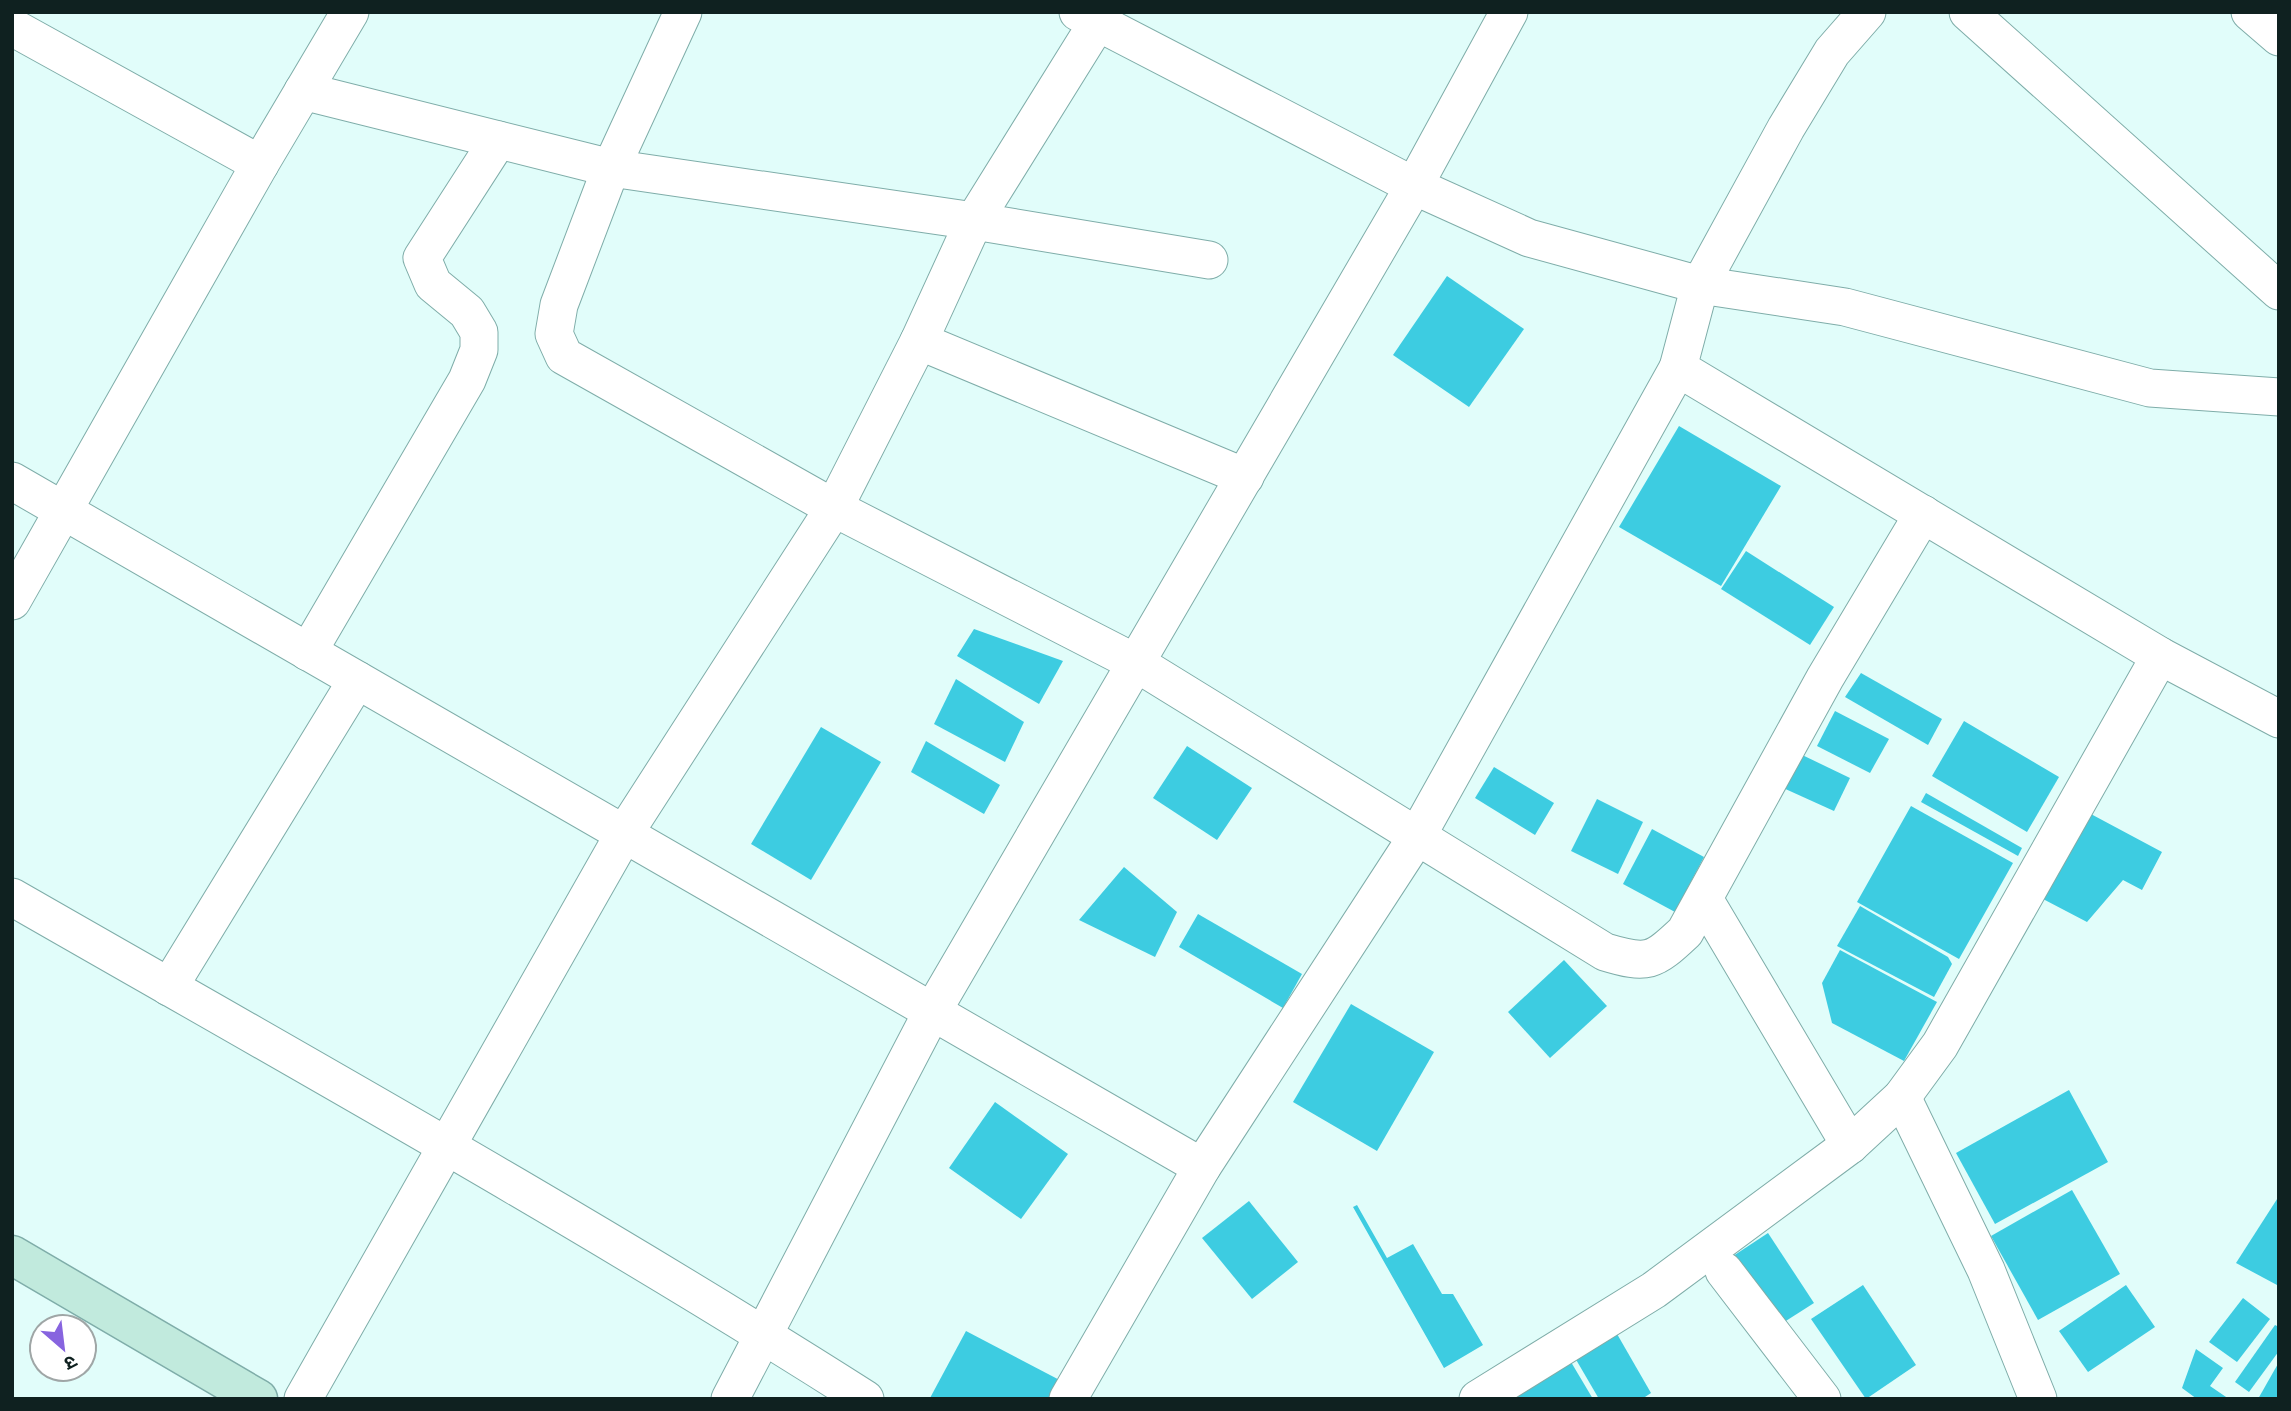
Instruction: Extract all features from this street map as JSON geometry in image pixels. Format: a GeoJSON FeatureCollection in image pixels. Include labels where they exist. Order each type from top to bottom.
{"type":"FeatureCollection","features":[{"type":"Feature","properties":{"kind":"street"},"geometry":{"type":"LineString","coordinates":[[12,601],[65,512],[260,163],[350,12]]}},
{"type":"Feature","properties":{"kind":"street"},"geometry":{"type":"LineString","coordinates":[[682,12],[611,168],[559,305],[554,334],[564,355],[834,508],[1136,663],[1605,952],[1634,961],[1660,956],[1685,932],[1825,678],[1923,514]]}},
{"type":"Feature","properties":{"kind":"street"},"geometry":{"type":"LineString","coordinates":[[730,1399],[932,1012],[1414,186],[1509,12]]}},
{"type":"Feature","properties":{"kind":"street"},"geometry":{"type":"LineString","coordinates":[[1068,1399],[1202,1167],[1416,838],[1678,368],[1700,285],[1786,128],[1832,52],[1867,12]]}},
{"type":"Feature","properties":{"kind":"street"},"geometry":{"type":"LineString","coordinates":[[1968,12],[2279,291]]}},
{"type":"Feature","properties":{"kind":"street"},"geometry":{"type":"LineString","coordinates":[[2250,12],[2279,37]]}},
{"type":"Feature","properties":{"kind":"street"},"geometry":{"type":"LineString","coordinates":[[303,1399],[624,834],[834,508],[919,341],[974,221],[1093,16],[1414,186],[1529,238],[1700,285],[1846,307],[2150,388],[2279,397]]}},
{"type":"Feature","properties":{"kind":"street"},"geometry":{"type":"LineString","coordinates":[[12,27],[260,163]]}},
{"type":"Feature","properties":{"kind":"street"},"geometry":{"type":"LineString","coordinates":[[303,91],[611,168],[974,221],[1209,260]]}},
{"type":"Feature","properties":{"kind":"street"},"geometry":{"type":"LineString","coordinates":[[308,652],[467,380],[479,350],[479,332],[467,312],[433,284],[422,258],[498,140]]}},
{"type":"Feature","properties":{"kind":"street"},"geometry":{"type":"LineString","coordinates":[[919,341],[1245,477]]}},
{"type":"Feature","properties":{"kind":"street"},"geometry":{"type":"LineString","coordinates":[[1678,368],[2160,656],[2279,719]]}},
{"type":"Feature","properties":{"kind":"street"},"geometry":{"type":"LineString","coordinates":[[12,481],[1202,1167]]}},
{"type":"Feature","properties":{"kind":"street"},"geometry":{"type":"LineString","coordinates":[[1478,1399],[1654,1290],[1850,1145],[1902,1097],[1940,1045],[2160,656]]}},
{"type":"Feature","properties":{"kind":"street"},"geometry":{"type":"LineString","coordinates":[[169,987],[357,680]]}},
{"type":"Feature","properties":{"kind":"street"},"geometry":{"type":"LineString","coordinates":[[12,897],[448,1147],[765,1335],[865,1399]]}},
{"type":"Feature","properties":{"kind":"street"},"geometry":{"type":"LineString","coordinates":[[1704,899],[1850,1145]]}},
{"type":"Feature","properties":{"kind":"street"},"geometry":{"type":"LineString","coordinates":[[1902,1097],[1986,1270],[2038,1399]]}},
{"type":"Feature","properties":{"kind":"street"},"geometry":{"type":"LineString","coordinates":[[13,1258],[258,1399]]}},
{"type":"Feature","properties":{"kind":"street"},"geometry":{"type":"LineString","coordinates":[[1724,1271],[1822,1399]]}},
{"type":"Feature","properties":{"kind":"building"},"geometry":{"type":"Polygon","coordinates":[[[1447,276],[1524,329],[1469,407],[1393,355],[1447,276]]]}},
{"type":"Feature","properties":{"kind":"building"},"geometry":{"type":"Polygon","coordinates":[[[1679,426],[1781,486],[1721,586],[1619,527],[1679,426]]]}},
{"type":"Feature","properties":{"kind":"building"},"geometry":{"type":"Polygon","coordinates":[[[1746,551],[1834,607],[1810,645],[1721,589],[1746,551]]]}},
{"type":"Feature","properties":{"kind":"building"},"geometry":{"type":"Polygon","coordinates":[[[974,629],[1063,661],[1039,704],[957,656],[974,629]]]}},
{"type":"Feature","properties":{"kind":"building"},"geometry":{"type":"Polygon","coordinates":[[[1861,673],[1942,719],[1928,745],[1845,697],[1861,673]]]}},
{"type":"Feature","properties":{"kind":"building"},"geometry":{"type":"Polygon","coordinates":[[[956,679],[1024,722],[1005,762],[934,724],[956,679]]]}},
{"type":"Feature","properties":{"kind":"building"},"geometry":{"type":"Polygon","coordinates":[[[1835,711],[1889,739],[1870,773],[1817,746],[1835,711]]]}},
{"type":"Feature","properties":{"kind":"building"},"geometry":{"type":"Polygon","coordinates":[[[1964,721],[2059,777],[2027,832],[1932,776],[1964,721]]]}},
{"type":"Feature","properties":{"kind":"building"},"geometry":{"type":"Polygon","coordinates":[[[821,727],[881,762],[811,880],[751,844],[821,727]]]}},
{"type":"Feature","properties":{"kind":"building"},"geometry":{"type":"Polygon","coordinates":[[[926,741],[1000,785],[984,814],[911,772],[926,741]]]}},
{"type":"Feature","properties":{"kind":"building"},"geometry":{"type":"Polygon","coordinates":[[[1187,746],[1252,788],[1217,840],[1153,798],[1187,746]]]}},
{"type":"Feature","properties":{"kind":"building"},"geometry":{"type":"Polygon","coordinates":[[[1796,752],[1850,778],[1834,811],[1781,787],[1796,752]]]}},
{"type":"Feature","properties":{"kind":"building"},"geometry":{"type":"Polygon","coordinates":[[[1494,767],[1554,803],[1535,835],[1475,798],[1494,767]]]}},
{"type":"Feature","properties":{"kind":"building"},"geometry":{"type":"Polygon","coordinates":[[[1926,793],[2022,848],[2018,856],[1921,802],[1926,793]]]}},
{"type":"Feature","properties":{"kind":"building"},"geometry":{"type":"Polygon","coordinates":[[[1597,799],[1643,822],[1618,874],[1571,851],[1597,799]]]}},
{"type":"Feature","properties":{"kind":"building"},"geometry":{"type":"Polygon","coordinates":[[[1911,806],[2013,863],[1959,959],[1857,902],[1911,806]]]}},
{"type":"Feature","properties":{"kind":"building"},"geometry":{"type":"Polygon","coordinates":[[[2089,813],[2162,852],[2142,890],[2123,880],[2087,922],[2043,899],[2089,813]]]}},
{"type":"Feature","properties":{"kind":"building"},"geometry":{"type":"Polygon","coordinates":[[[1652,829],[1704,857],[1675,912],[1623,884],[1652,829]]]}},
{"type":"Feature","properties":{"kind":"building"},"geometry":{"type":"Polygon","coordinates":[[[1124,867],[1177,912],[1155,957],[1079,920],[1124,867]]]}},
{"type":"Feature","properties":{"kind":"building"},"geometry":{"type":"Polygon","coordinates":[[[1860,906],[1948,957],[1952,964],[1934,997],[1837,946],[1860,906]]]}},
{"type":"Feature","properties":{"kind":"building"},"geometry":{"type":"Polygon","coordinates":[[[1198,914],[1302,974],[1283,1008],[1179,947],[1198,914]]]}},
{"type":"Feature","properties":{"kind":"building"},"geometry":{"type":"Polygon","coordinates":[[[1840,950],[1937,1002],[1904,1061],[1832,1023],[1822,983],[1840,950]]]}},
{"type":"Feature","properties":{"kind":"building"},"geometry":{"type":"Polygon","coordinates":[[[1564,960],[1607,1006],[1550,1058],[1508,1012],[1564,960]]]}},
{"type":"Feature","properties":{"kind":"building"},"geometry":{"type":"Polygon","coordinates":[[[1351,1004],[1434,1052],[1377,1151],[1293,1102],[1351,1004]]]}},
{"type":"Feature","properties":{"kind":"building"},"geometry":{"type":"Polygon","coordinates":[[[2069,1090],[2108,1162],[1995,1224],[1956,1153],[2069,1090]]]}},
{"type":"Feature","properties":{"kind":"building"},"geometry":{"type":"Polygon","coordinates":[[[995,1102],[1068,1154],[1021,1219],[949,1168],[995,1102]]]}},
{"type":"Feature","properties":{"kind":"building"},"geometry":{"type":"Polygon","coordinates":[[[2072,1190],[2120,1274],[2038,1320],[1991,1236],[2072,1190]]]}},
{"type":"Feature","properties":{"kind":"building"},"geometry":{"type":"Polygon","coordinates":[[[2279,1196],[2279,1283],[2277,1285],[2236,1263],[2279,1196]]]}},
{"type":"Feature","properties":{"kind":"building"},"geometry":{"type":"Polygon","coordinates":[[[1249,1201],[1298,1262],[1252,1299],[1202,1238],[1249,1201]]]}},
{"type":"Feature","properties":{"kind":"building"},"geometry":{"type":"Polygon","coordinates":[[[1357,1205],[1387,1258],[1413,1244],[1442,1294],[1453,1294],[1483,1345],[1444,1368],[1353,1207],[1357,1205]]]}},
{"type":"Feature","properties":{"kind":"building"},"geometry":{"type":"Polygon","coordinates":[[[1768,1233],[1814,1303],[1764,1335],[1718,1266],[1768,1233]]]}},
{"type":"Feature","properties":{"kind":"building"},"geometry":{"type":"Polygon","coordinates":[[[1863,1285],[1916,1365],[1866,1399],[1811,1319],[1863,1285]]]}},
{"type":"Feature","properties":{"kind":"building"},"geometry":{"type":"Polygon","coordinates":[[[2126,1285],[2155,1327],[2088,1372],[2059,1331],[2126,1285]]]}},
{"type":"Feature","properties":{"kind":"building"},"geometry":{"type":"Polygon","coordinates":[[[2243,1298],[2270,1319],[2237,1362],[2209,1342],[2243,1298]]]}},
{"type":"Feature","properties":{"kind":"building"},"geometry":{"type":"Polygon","coordinates":[[[2275,1325],[2279,1327],[2279,1351],[2249,1392],[2235,1382],[2275,1325]]]}},
{"type":"Feature","properties":{"kind":"building"},"geometry":{"type":"Polygon","coordinates":[[[1613,1327],[1651,1393],[1642,1399],[1599,1399],[1571,1351],[1613,1327]]]}},
{"type":"Feature","properties":{"kind":"building"},"geometry":{"type":"Polygon","coordinates":[[[966,1331],[1071,1386],[1064,1399],[930,1398],[966,1331]]]}},
{"type":"Feature","properties":{"kind":"building"},"geometry":{"type":"Polygon","coordinates":[[[2196,1349],[2223,1368],[2210,1386],[2229,1399],[2197,1399],[2182,1388],[2196,1349]]]}},
{"type":"Feature","properties":{"kind":"building"},"geometry":{"type":"Polygon","coordinates":[[[1568,1357],[1593,1399],[1498,1399],[1568,1357]]]}},
{"type":"Feature","properties":{"kind":"building"},"geometry":{"type":"Polygon","coordinates":[[[2279,1362],[2279,1399],[2258,1399],[2279,1362]]]}}]}
